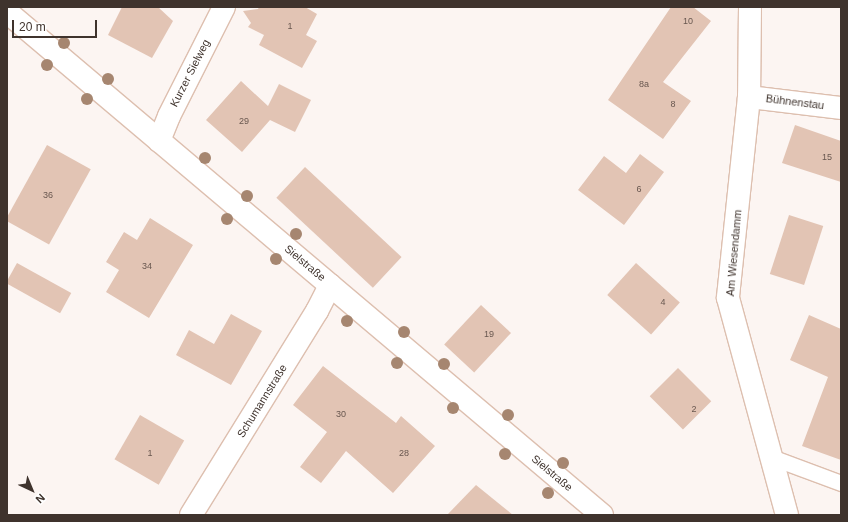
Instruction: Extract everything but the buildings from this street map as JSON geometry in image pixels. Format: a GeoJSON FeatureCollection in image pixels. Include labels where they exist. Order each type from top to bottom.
{"type":"FeatureCollection","features":[{"type":"Feature","properties":{"kind":"street","name":"Kurzer Sielweg"},"geometry":{"type":"LineString","coordinates":[[160,141],[169,116],[224,7]]}},
{"type":"Feature","properties":{"kind":"street","name":"Am Wiesendamm"},"geometry":{"type":"LineString","coordinates":[[750,7],[749,97],[728,298],[787,515]]}},
{"type":"Feature","properties":{"kind":"street","name":"Sielstraße"},"geometry":{"type":"LineString","coordinates":[[7,12],[602,515]]}},
{"type":"Feature","properties":{"kind":"street","name":"Bühnenstau"},"geometry":{"type":"LineString","coordinates":[[749,97],[841,108]]}},
{"type":"Feature","properties":{"kind":"street","name":"Schumannstraße"},"geometry":{"type":"LineString","coordinates":[[191,515],[317,311],[330,285]]}},
{"type":"Feature","properties":{"kind":"lane"},"geometry":{"type":"LineString","coordinates":[[771,457],[841,483]]}}]}
